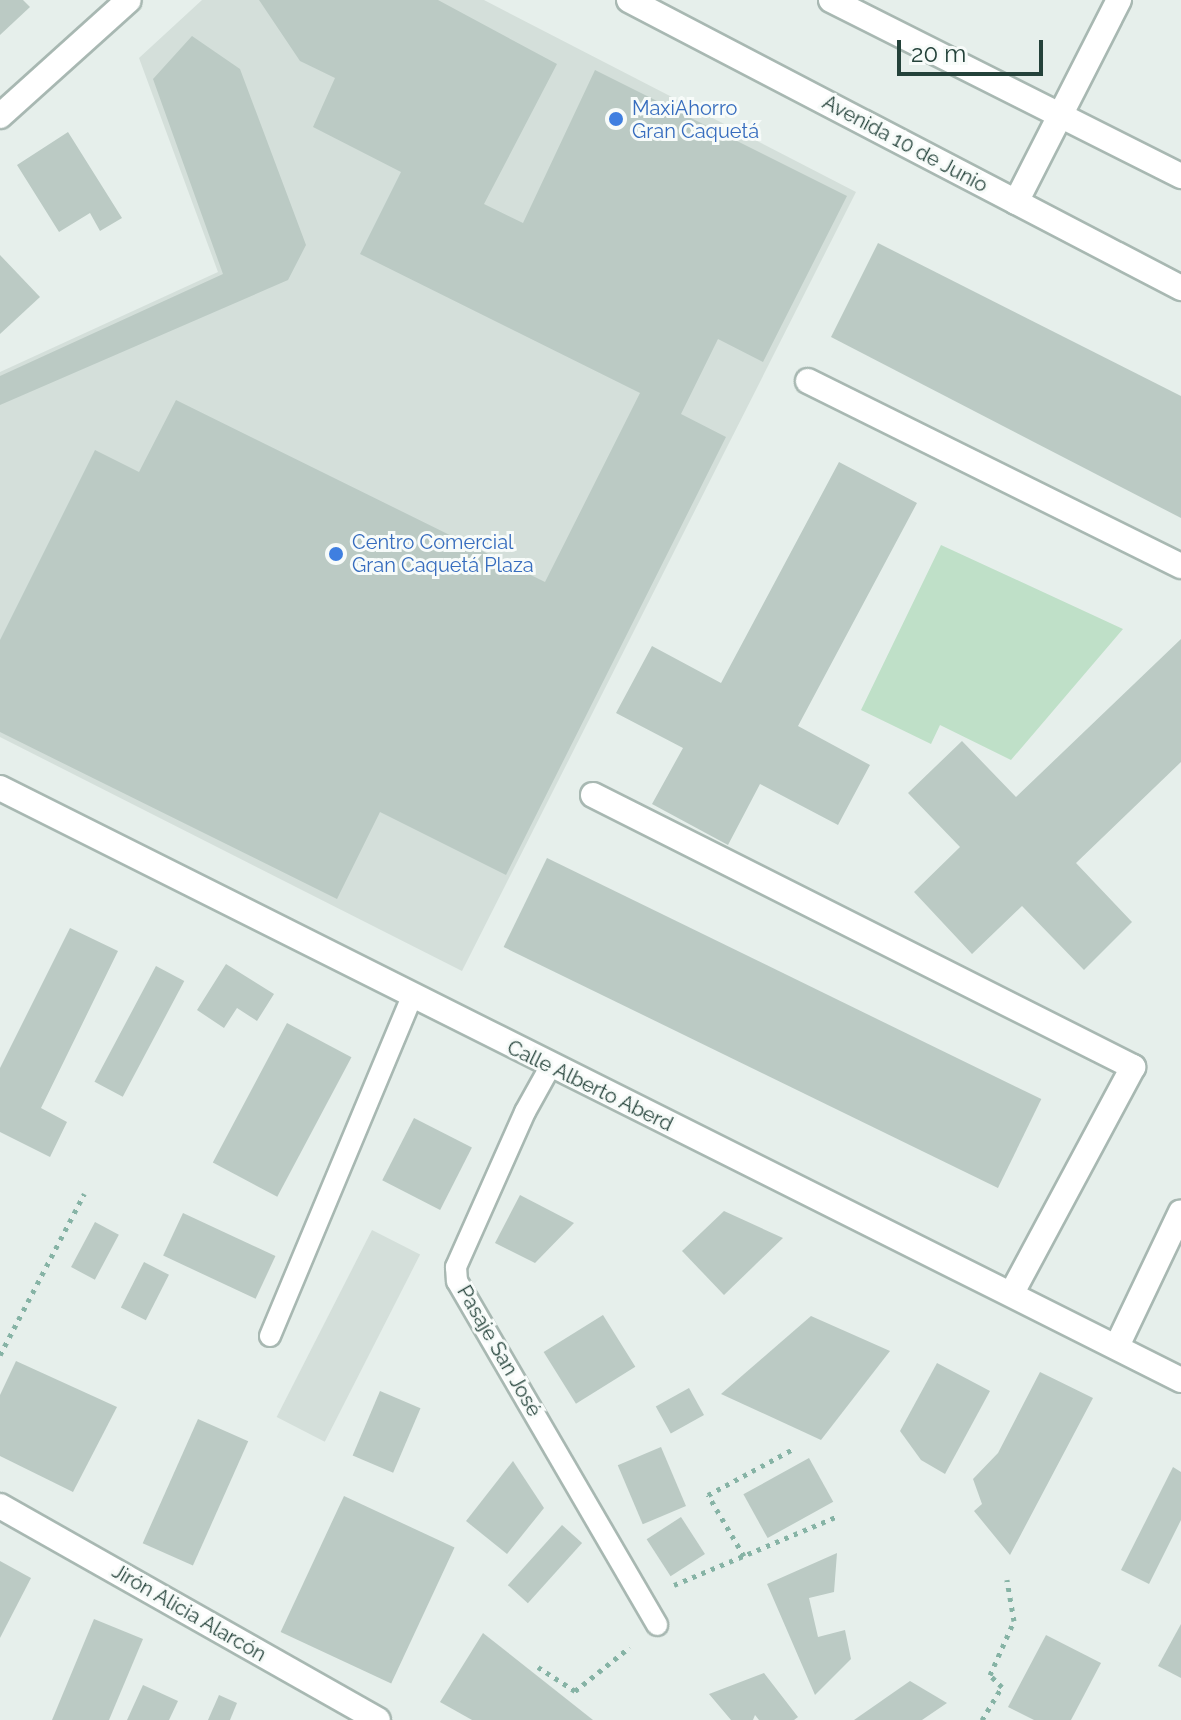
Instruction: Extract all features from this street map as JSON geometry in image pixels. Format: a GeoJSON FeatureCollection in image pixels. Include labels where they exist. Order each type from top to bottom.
{"type":"FeatureCollection","features":[{"type":"Feature","properties":{"kind":"street"},"geometry":{"type":"LineString","coordinates":[[0,116],[129,0]]}},
{"type":"Feature","properties":{"kind":"street","name":"Avenida 10 de Junio"},"geometry":{"type":"LineString","coordinates":[[629,0],[1181,288]]}},
{"type":"Feature","properties":{"kind":"street"},"geometry":{"type":"LineString","coordinates":[[831,0],[1181,176]]}},
{"type":"Feature","properties":{"kind":"street"},"geometry":{"type":"LineString","coordinates":[[1016,202],[1119,0]]}},
{"type":"Feature","properties":{"kind":"street"},"geometry":{"type":"LineString","coordinates":[[808,381],[1181,566]]}},
{"type":"Feature","properties":{"kind":"street","name":"Calle Alberto Aberd"},"geometry":{"type":"LineString","coordinates":[[0,788],[550,1067],[1012,1293],[1181,1380]]}},
{"type":"Feature","properties":{"kind":"street"},"geometry":{"type":"LineString","coordinates":[[593,795],[1133,1067],[1012,1293]]}},
{"type":"Feature","properties":{"kind":"street"},"geometry":{"type":"LineString","coordinates":[[1117,1346],[1181,1212]]}},
{"type":"Feature","properties":{"kind":"street","name":"Jirón Alicia Alarcón"},"geometry":{"type":"LineString","coordinates":[[0,1506],[378,1720]]}},
{"type":"Feature","properties":{"kind":"lane"},"geometry":{"type":"LineString","coordinates":[[270,1336],[412,996]]}},
{"type":"Feature","properties":{"kind":"lane","name":"Pasaje San José"},"geometry":{"type":"LineString","coordinates":[[550,1067],[525,1112],[462,1253],[457,1281],[657,1625]]}},
{"type":"Feature","properties":{"kind":"path"},"geometry":{"type":"LineString","coordinates":[[0,1355],[84,1194]]}},
{"type":"Feature","properties":{"kind":"path"},"geometry":{"type":"LineString","coordinates":[[744,1556],[708,1495],[795,1448]]}},
{"type":"Feature","properties":{"kind":"path"},"geometry":{"type":"LineString","coordinates":[[642,1599],[836,1517]]}},
{"type":"Feature","properties":{"kind":"path"},"geometry":{"type":"LineString","coordinates":[[982,1720],[1002,1687],[990,1675],[1014,1621],[1007,1580]]}},
{"type":"Feature","properties":{"kind":"path"},"geometry":{"type":"LineString","coordinates":[[538,1667],[575,1691],[657,1625]]}},
{"type":"Feature","properties":{"kind":"shaded area","name":"Centro Comercial Gran Caquetá Plaza"},"geometry":{"type":"Polygon","coordinates":[[[202,0],[484,0],[856,192],[462,971],[0,737],[0,372],[218,272],[139,58],[202,0]]]}},
{"type":"Feature","properties":{"kind":"shaded area"},"geometry":{"type":"Polygon","coordinates":[[[372,1230],[420,1255],[325,1442],[277,1417],[372,1230]]]}},
{"type":"Feature","properties":{"kind":"green space"},"geometry":{"type":"Polygon","coordinates":[[[941,545],[1123,629],[1011,760],[940,725],[931,744],[861,710],[941,545]]]}},
{"type":"Feature","properties":{"kind":"building"},"geometry":{"type":"Polygon","coordinates":[[[0,0],[23,0],[30,7],[0,35],[0,0]]]}},
{"type":"Feature","properties":{"kind":"building","name":"Centro Comercial Gran Caquetá Plaza"},"geometry":{"type":"Polygon","coordinates":[[[259,0],[438,0],[557,64],[484,204],[523,223],[595,70],[847,196],[763,362],[718,339],[681,414],[726,437],[506,875],[380,812],[337,899],[0,732],[0,640],[95,450],[139,472],[176,400],[545,582],[640,393],[360,254],[401,172],[313,127],[335,78],[300,61],[259,0]]]}},
{"type":"Feature","properties":{"kind":"building"},"geometry":{"type":"Polygon","coordinates":[[[192,36],[240,69],[306,245],[288,280],[0,405],[0,376],[223,274],[153,79],[192,36]]]}},
{"type":"Feature","properties":{"kind":"building"},"geometry":{"type":"Polygon","coordinates":[[[68,132],[122,218],[100,231],[90,213],[59,232],[17,165],[68,132]]]}},
{"type":"Feature","properties":{"kind":"building"},"geometry":{"type":"Polygon","coordinates":[[[878,243],[1181,396],[1181,518],[831,337],[878,243]]]}},
{"type":"Feature","properties":{"kind":"building"},"geometry":{"type":"Polygon","coordinates":[[[0,255],[40,297],[0,334],[0,255]]]}},
{"type":"Feature","properties":{"kind":"building"},"geometry":{"type":"Polygon","coordinates":[[[839,462],[917,503],[798,726],[870,765],[838,825],[760,784],[728,845],[652,804],[683,748],[616,713],[652,646],[721,683],[839,462]]]}},
{"type":"Feature","properties":{"kind":"building"},"geometry":{"type":"Polygon","coordinates":[[[1181,639],[1181,762],[1076,863],[1132,922],[1084,970],[1022,906],[972,954],[914,892],[960,847],[908,793],[962,741],[1016,797],[1181,639]]]}},
{"type":"Feature","properties":{"kind":"building"},"geometry":{"type":"Polygon","coordinates":[[[547,858],[1041,1099],[998,1188],[504,947],[547,858]]]}},
{"type":"Feature","properties":{"kind":"building"},"geometry":{"type":"Polygon","coordinates":[[[70,928],[118,951],[41,1108],[67,1122],[50,1157],[0,1132],[0,1068],[70,928]]]}},
{"type":"Feature","properties":{"kind":"building"},"geometry":{"type":"Polygon","coordinates":[[[226,964],[274,994],[257,1021],[237,1008],[224,1028],[197,1010],[226,964]]]}},
{"type":"Feature","properties":{"kind":"building"},"geometry":{"type":"Polygon","coordinates":[[[156,966],[184,981],[123,1097],[94,1082],[156,966]]]}},
{"type":"Feature","properties":{"kind":"building"},"geometry":{"type":"Polygon","coordinates":[[[287,1023],[351,1057],[277,1197],[213,1163],[287,1023]]]}},
{"type":"Feature","properties":{"kind":"building"},"geometry":{"type":"Polygon","coordinates":[[[414,1118],[472,1148],[440,1210],[382,1180],[414,1118]]]}},
{"type":"Feature","properties":{"kind":"building"},"geometry":{"type":"Polygon","coordinates":[[[520,1195],[574,1223],[535,1263],[495,1243],[520,1195]]]}},
{"type":"Feature","properties":{"kind":"building"},"geometry":{"type":"Polygon","coordinates":[[[724,1211],[783,1238],[724,1295],[682,1251],[724,1211]]]}},
{"type":"Feature","properties":{"kind":"building"},"geometry":{"type":"Polygon","coordinates":[[[183,1213],[275,1256],[256,1299],[163,1256],[183,1213]]]}},
{"type":"Feature","properties":{"kind":"building"},"geometry":{"type":"Polygon","coordinates":[[[95,1222],[119,1235],[95,1280],[71,1267],[95,1222]]]}},
{"type":"Feature","properties":{"kind":"building"},"geometry":{"type":"Polygon","coordinates":[[[144,1262],[169,1275],[146,1320],[121,1307],[144,1262]]]}},
{"type":"Feature","properties":{"kind":"building"},"geometry":{"type":"Polygon","coordinates":[[[603,1315],[635,1367],[576,1404],[544,1352],[603,1315]]]}},
{"type":"Feature","properties":{"kind":"building"},"geometry":{"type":"Polygon","coordinates":[[[811,1316],[890,1351],[821,1440],[721,1394],[811,1316]]]}},
{"type":"Feature","properties":{"kind":"building"},"geometry":{"type":"Polygon","coordinates":[[[16,1361],[117,1407],[73,1492],[0,1456],[0,1395],[16,1361]]]}},
{"type":"Feature","properties":{"kind":"building"},"geometry":{"type":"Polygon","coordinates":[[[937,1363],[990,1391],[945,1474],[921,1460],[900,1431],[937,1363]]]}},
{"type":"Feature","properties":{"kind":"building"},"geometry":{"type":"Polygon","coordinates":[[[1040,1372],[1093,1398],[1010,1555],[974,1511],[982,1504],[973,1479],[998,1453],[1040,1372]]]}},
{"type":"Feature","properties":{"kind":"building"},"geometry":{"type":"Polygon","coordinates":[[[689,1388],[704,1415],[671,1434],[656,1406],[689,1388]]]}},
{"type":"Feature","properties":{"kind":"building"},"geometry":{"type":"Polygon","coordinates":[[[380,1391],[421,1408],[393,1473],[353,1455],[380,1391]]]}},
{"type":"Feature","properties":{"kind":"building"},"geometry":{"type":"Polygon","coordinates":[[[198,1419],[248,1441],[193,1566],[143,1543],[198,1419]]]}},
{"type":"Feature","properties":{"kind":"building"},"geometry":{"type":"Polygon","coordinates":[[[661,1447],[686,1506],[643,1524],[618,1465],[661,1447]]]}},
{"type":"Feature","properties":{"kind":"building"},"geometry":{"type":"Polygon","coordinates":[[[809,1458],[833,1502],[768,1538],[743,1494],[809,1458]]]}},
{"type":"Feature","properties":{"kind":"building"},"geometry":{"type":"Polygon","coordinates":[[[513,1461],[544,1508],[507,1554],[466,1521],[513,1461]]]}},
{"type":"Feature","properties":{"kind":"building"},"geometry":{"type":"Polygon","coordinates":[[[1173,1467],[1181,1472],[1181,1520],[1149,1584],[1121,1570],[1173,1467]]]}},
{"type":"Feature","properties":{"kind":"building"},"geometry":{"type":"Polygon","coordinates":[[[344,1496],[455,1548],[391,1684],[281,1632],[344,1496]]]}},
{"type":"Feature","properties":{"kind":"building"},"geometry":{"type":"Polygon","coordinates":[[[681,1517],[705,1554],[671,1576],[647,1539],[681,1517]]]}},
{"type":"Feature","properties":{"kind":"building"},"geometry":{"type":"Polygon","coordinates":[[[562,1525],[582,1543],[528,1603],[508,1585],[562,1525]]]}},
{"type":"Feature","properties":{"kind":"building"},"geometry":{"type":"Polygon","coordinates":[[[837,1553],[834,1592],[809,1598],[818,1637],[845,1630],[851,1659],[815,1695],[767,1584],[837,1553]]]}},
{"type":"Feature","properties":{"kind":"building"},"geometry":{"type":"Polygon","coordinates":[[[0,1561],[31,1578],[0,1638],[0,1561]]]}},
{"type":"Feature","properties":{"kind":"building"},"geometry":{"type":"Polygon","coordinates":[[[94,1619],[143,1639],[109,1720],[52,1720],[94,1619]]]}},
{"type":"Feature","properties":{"kind":"building"},"geometry":{"type":"Polygon","coordinates":[[[1181,1624],[1181,1678],[1158,1666],[1181,1624]]]}},
{"type":"Feature","properties":{"kind":"building"},"geometry":{"type":"Polygon","coordinates":[[[483,1633],[593,1720],[472,1720],[440,1702],[483,1633]]]}},
{"type":"Feature","properties":{"kind":"building"},"geometry":{"type":"Polygon","coordinates":[[[1046,1635],[1101,1663],[1071,1720],[1034,1720],[1008,1707],[1046,1635]]]}},
{"type":"Feature","properties":{"kind":"building"},"geometry":{"type":"Polygon","coordinates":[[[764,1673],[798,1717],[794,1720],[759,1720],[755,1715],[753,1720],[731,1720],[709,1694],[764,1673]]]}},
{"type":"Feature","properties":{"kind":"building"},"geometry":{"type":"Polygon","coordinates":[[[910,1681],[947,1703],[922,1720],[854,1720],[910,1681]]]}},
{"type":"Feature","properties":{"kind":"building"},"geometry":{"type":"Polygon","coordinates":[[[143,1685],[178,1701],[169,1720],[127,1720],[143,1685]]]}},
{"type":"Feature","properties":{"kind":"building"},"geometry":{"type":"Polygon","coordinates":[[[219,1695],[237,1703],[230,1720],[208,1720],[219,1695]]]}},
{"type":"Feature","properties":{"kind":"place","name":"MaxiAhorro Gran Caquetá"},"geometry":{"type":"Point","coordinates":[616,119]}},
{"type":"Feature","properties":{"kind":"place","name":"Centro Comercial Gran Caquetá Plaza"},"geometry":{"type":"Point","coordinates":[336,554]}}]}
